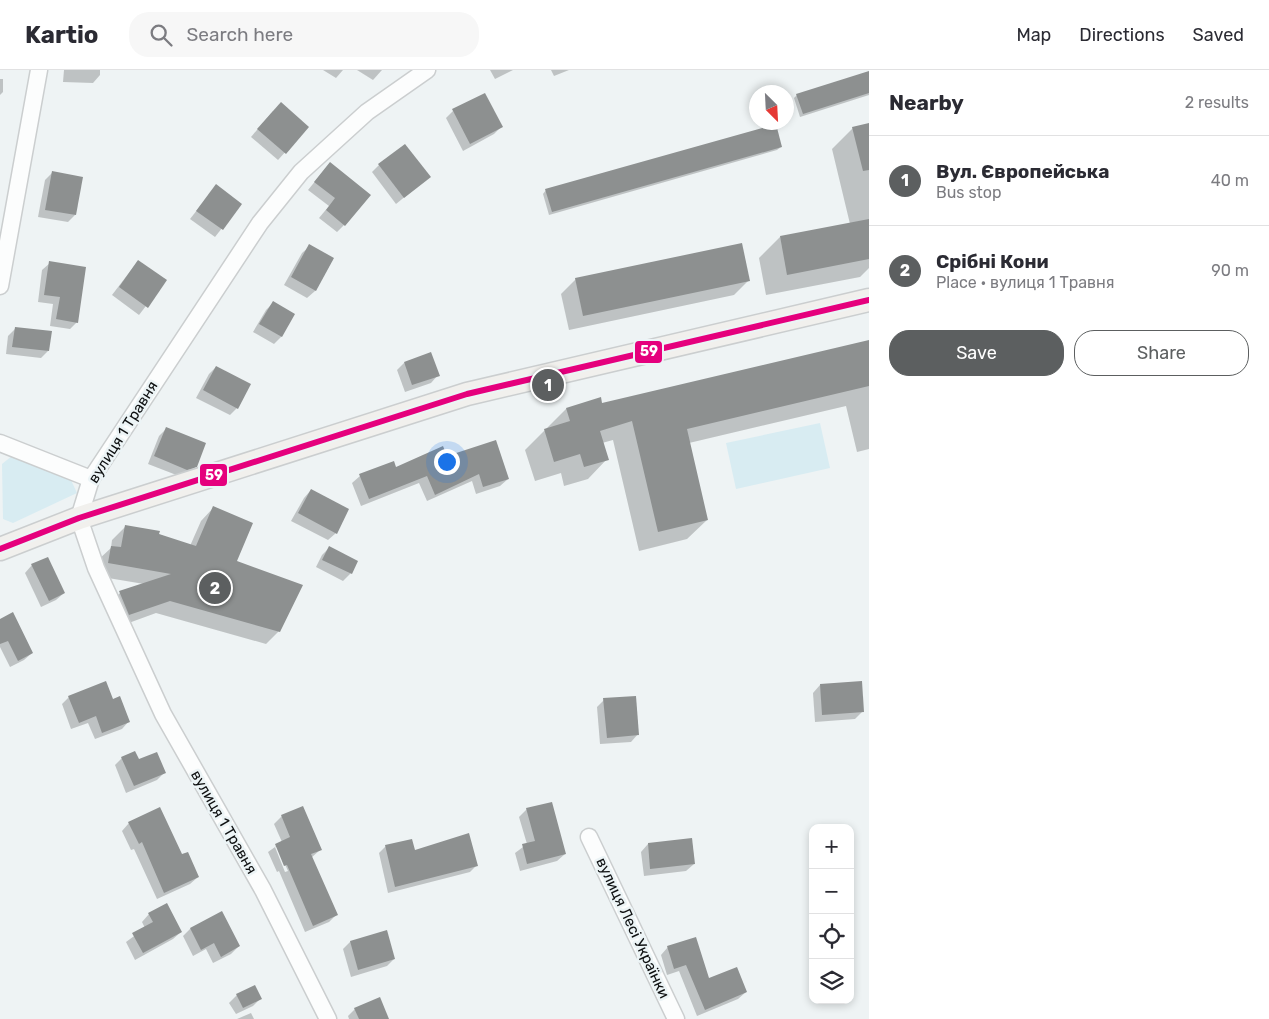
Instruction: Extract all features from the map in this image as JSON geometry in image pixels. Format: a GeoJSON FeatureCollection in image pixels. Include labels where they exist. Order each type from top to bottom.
{"type":"FeatureCollection","features":[{"type":"Feature","properties":{"kind":"street"},"geometry":{"type":"LineString","coordinates":[[0,286],[39,70]]}},
{"type":"Feature","properties":{"kind":"street","name":"вулиця 1 Травня"},"geometry":{"type":"LineString","coordinates":[[328,1019],[262,890],[163,714],[96,568],[79,518],[91,479],[260,223],[301,172],[367,112],[427,70]]}},
{"type":"Feature","properties":{"kind":"street"},"geometry":{"type":"LineString","coordinates":[[0,549],[79,518],[467,394],[869,300]]}},
{"type":"Feature","properties":{"kind":"street"},"geometry":{"type":"LineString","coordinates":[[0,443],[91,479]]}},
{"type":"Feature","properties":{"kind":"street","name":"вулиця Лесі Українки"},"geometry":{"type":"LineString","coordinates":[[589,836],[676,1019]]}},
{"type":"Feature","properties":{"kind":"shaded area"},"geometry":{"type":"Polygon","coordinates":[[[820,423],[830,468],[736,489],[726,443],[820,423]]]}},
{"type":"Feature","properties":{"kind":"shaded area"},"geometry":{"type":"Polygon","coordinates":[[[12,456],[71,480],[77,493],[13,523],[3,519],[2,464],[12,456]]]}},
{"type":"Feature","properties":{"kind":"building"},"geometry":{"type":"Polygon","coordinates":[[[869,71],[869,93],[803,114],[796,94],[869,71]]]}},
{"type":"Feature","properties":{"kind":"building"},"geometry":{"type":"Polygon","coordinates":[[[485,93],[503,127],[470,144],[452,109],[485,93]]]}},
{"type":"Feature","properties":{"kind":"building"},"geometry":{"type":"Polygon","coordinates":[[[281,102],[309,127],[286,154],[257,129],[281,102]]]}},
{"type":"Feature","properties":{"kind":"building"},"geometry":{"type":"Polygon","coordinates":[[[869,123],[869,170],[863,171],[852,127],[869,123]]]}},
{"type":"Feature","properties":{"kind":"building"},"geometry":{"type":"Polygon","coordinates":[[[755,130],[778,130],[782,147],[552,212],[545,189],[755,130]]]}},
{"type":"Feature","properties":{"kind":"building"},"geometry":{"type":"Polygon","coordinates":[[[405,144],[431,177],[404,198],[378,164],[405,144]]]}},
{"type":"Feature","properties":{"kind":"building"},"geometry":{"type":"Polygon","coordinates":[[[330,162],[371,195],[345,226],[326,210],[335,198],[314,182],[330,162]]]}},
{"type":"Feature","properties":{"kind":"building"},"geometry":{"type":"Polygon","coordinates":[[[52,171],[83,177],[76,215],[45,210],[52,171]]]}},
{"type":"Feature","properties":{"kind":"building"},"geometry":{"type":"Polygon","coordinates":[[[216,184],[242,204],[223,230],[196,211],[216,184]]]}},
{"type":"Feature","properties":{"kind":"building"},"geometry":{"type":"Polygon","coordinates":[[[869,219],[869,259],[787,275],[780,236],[869,219]]]}},
{"type":"Feature","properties":{"kind":"building"},"geometry":{"type":"Polygon","coordinates":[[[742,243],[750,281],[583,316],[575,278],[742,243]]]}},
{"type":"Feature","properties":{"kind":"building"},"geometry":{"type":"Polygon","coordinates":[[[309,244],[334,258],[316,291],[291,277],[309,244]]]}},
{"type":"Feature","properties":{"kind":"building"},"geometry":{"type":"Polygon","coordinates":[[[138,260],[167,280],[148,308],[119,287],[138,260]]]}},
{"type":"Feature","properties":{"kind":"building"},"geometry":{"type":"Polygon","coordinates":[[[49,261],[86,267],[78,323],[56,319],[60,297],[44,295],[49,261]]]}},
{"type":"Feature","properties":{"kind":"building"},"geometry":{"type":"Polygon","coordinates":[[[273,301],[295,314],[282,337],[259,324],[273,301]]]}},
{"type":"Feature","properties":{"kind":"building"},"geometry":{"type":"Polygon","coordinates":[[[15,327],[52,331],[49,351],[12,347],[15,327]]]}},
{"type":"Feature","properties":{"kind":"building"},"geometry":{"type":"Polygon","coordinates":[[[869,340],[869,386],[687,429],[708,520],[658,532],[632,421],[600,431],[609,460],[584,467],[580,454],[554,462],[544,429],[570,421],[566,408],[601,397],[602,403],[869,340]]]}},
{"type":"Feature","properties":{"kind":"building"},"geometry":{"type":"Polygon","coordinates":[[[431,352],[440,376],[412,385],[404,362],[431,352]]]}},
{"type":"Feature","properties":{"kind":"building"},"geometry":{"type":"Polygon","coordinates":[[[216,366],[251,384],[238,409],[203,390],[216,366]]]}},
{"type":"Feature","properties":{"kind":"building"},"geometry":{"type":"Polygon","coordinates":[[[166,427],[206,443],[197,467],[187,470],[154,456],[166,427]]]}},
{"type":"Feature","properties":{"kind":"building"},"geometry":{"type":"Polygon","coordinates":[[[496,440],[509,479],[483,487],[479,474],[435,495],[427,476],[369,499],[359,474],[394,461],[396,467],[443,446],[447,456],[496,440]]]}},
{"type":"Feature","properties":{"kind":"building"},"geometry":{"type":"Polygon","coordinates":[[[311,489],[349,509],[337,534],[298,513],[311,489]]]}},
{"type":"Feature","properties":{"kind":"building"},"geometry":{"type":"Polygon","coordinates":[[[213,506],[253,523],[237,561],[303,585],[280,632],[170,601],[129,615],[119,591],[171,574],[108,563],[111,546],[121,547],[125,525],[160,531],[159,534],[196,546],[213,506]]]}},
{"type":"Feature","properties":{"kind":"building"},"geometry":{"type":"Polygon","coordinates":[[[329,546],[358,561],[352,574],[322,560],[329,546]]]}},
{"type":"Feature","properties":{"kind":"building"},"geometry":{"type":"Polygon","coordinates":[[[48,557],[65,593],[49,601],[31,564],[48,557]]]}},
{"type":"Feature","properties":{"kind":"building"},"geometry":{"type":"Polygon","coordinates":[[[13,612],[33,653],[18,661],[8,641],[0,644],[0,619],[13,612]]]}},
{"type":"Feature","properties":{"kind":"building"},"geometry":{"type":"Polygon","coordinates":[[[106,681],[113,699],[120,696],[130,722],[102,733],[96,716],[79,723],[68,696],[106,681]]]}},
{"type":"Feature","properties":{"kind":"building"},"geometry":{"type":"Polygon","coordinates":[[[862,681],[864,712],[822,715],[820,684],[862,681]]]}},
{"type":"Feature","properties":{"kind":"building"},"geometry":{"type":"Polygon","coordinates":[[[636,696],[639,735],[607,738],[603,698],[636,696]]]}},
{"type":"Feature","properties":{"kind":"building"},"geometry":{"type":"Polygon","coordinates":[[[135,751],[139,759],[157,752],[166,773],[134,786],[121,757],[135,751]]]}},
{"type":"Feature","properties":{"kind":"building"},"geometry":{"type":"Polygon","coordinates":[[[552,802],[566,854],[527,864],[522,844],[535,841],[526,808],[552,802]]]}},
{"type":"Feature","properties":{"kind":"building"},"geometry":{"type":"Polygon","coordinates":[[[303,806],[322,850],[311,854],[338,915],[313,926],[287,865],[284,866],[275,844],[290,837],[281,815],[303,806]]]}},
{"type":"Feature","properties":{"kind":"building"},"geometry":{"type":"Polygon","coordinates":[[[160,807],[182,854],[188,852],[199,877],[164,893],[142,842],[139,844],[128,822],[160,807]]]}},
{"type":"Feature","properties":{"kind":"building"},"geometry":{"type":"Polygon","coordinates":[[[469,833],[478,866],[395,887],[385,845],[412,839],[415,850],[469,833]]]}},
{"type":"Feature","properties":{"kind":"building"},"geometry":{"type":"Polygon","coordinates":[[[692,838],[695,864],[650,869],[648,843],[692,838]]]}},
{"type":"Feature","properties":{"kind":"building"},"geometry":{"type":"Polygon","coordinates":[[[167,903],[182,932],[143,953],[132,933],[153,922],[148,913],[167,903]]]}},
{"type":"Feature","properties":{"kind":"building"},"geometry":{"type":"Polygon","coordinates":[[[222,911],[240,946],[221,957],[214,943],[201,950],[190,928],[222,911]]]}},
{"type":"Feature","properties":{"kind":"building"},"geometry":{"type":"Polygon","coordinates":[[[387,930],[395,959],[358,970],[350,941],[387,930]]]}},
{"type":"Feature","properties":{"kind":"building"},"geometry":{"type":"Polygon","coordinates":[[[696,937],[709,978],[737,967],[747,992],[705,1010],[686,965],[674,969],[667,946],[696,937]]]}},
{"type":"Feature","properties":{"kind":"building"},"geometry":{"type":"Polygon","coordinates":[[[255,985],[262,999],[243,1008],[236,994],[255,985]]]}},
{"type":"Feature","properties":{"kind":"building"},"geometry":{"type":"Polygon","coordinates":[[[380,997],[389,1019],[359,1019],[354,1008],[380,997]]]}},
{"type":"Feature","properties":{"kind":"transit line","name":"59"},"geometry":{"type":"LineString","coordinates":[[0,549],[79,518],[467,394],[869,300]]}},
{"type":"Feature","properties":{"kind":"place","name":"Вул. Європейська"},"geometry":{"type":"Point","coordinates":[548,385]}},
{"type":"Feature","properties":{"kind":"place","name":"Срібні Кони"},"geometry":{"type":"Point","coordinates":[215,588]}}]}
